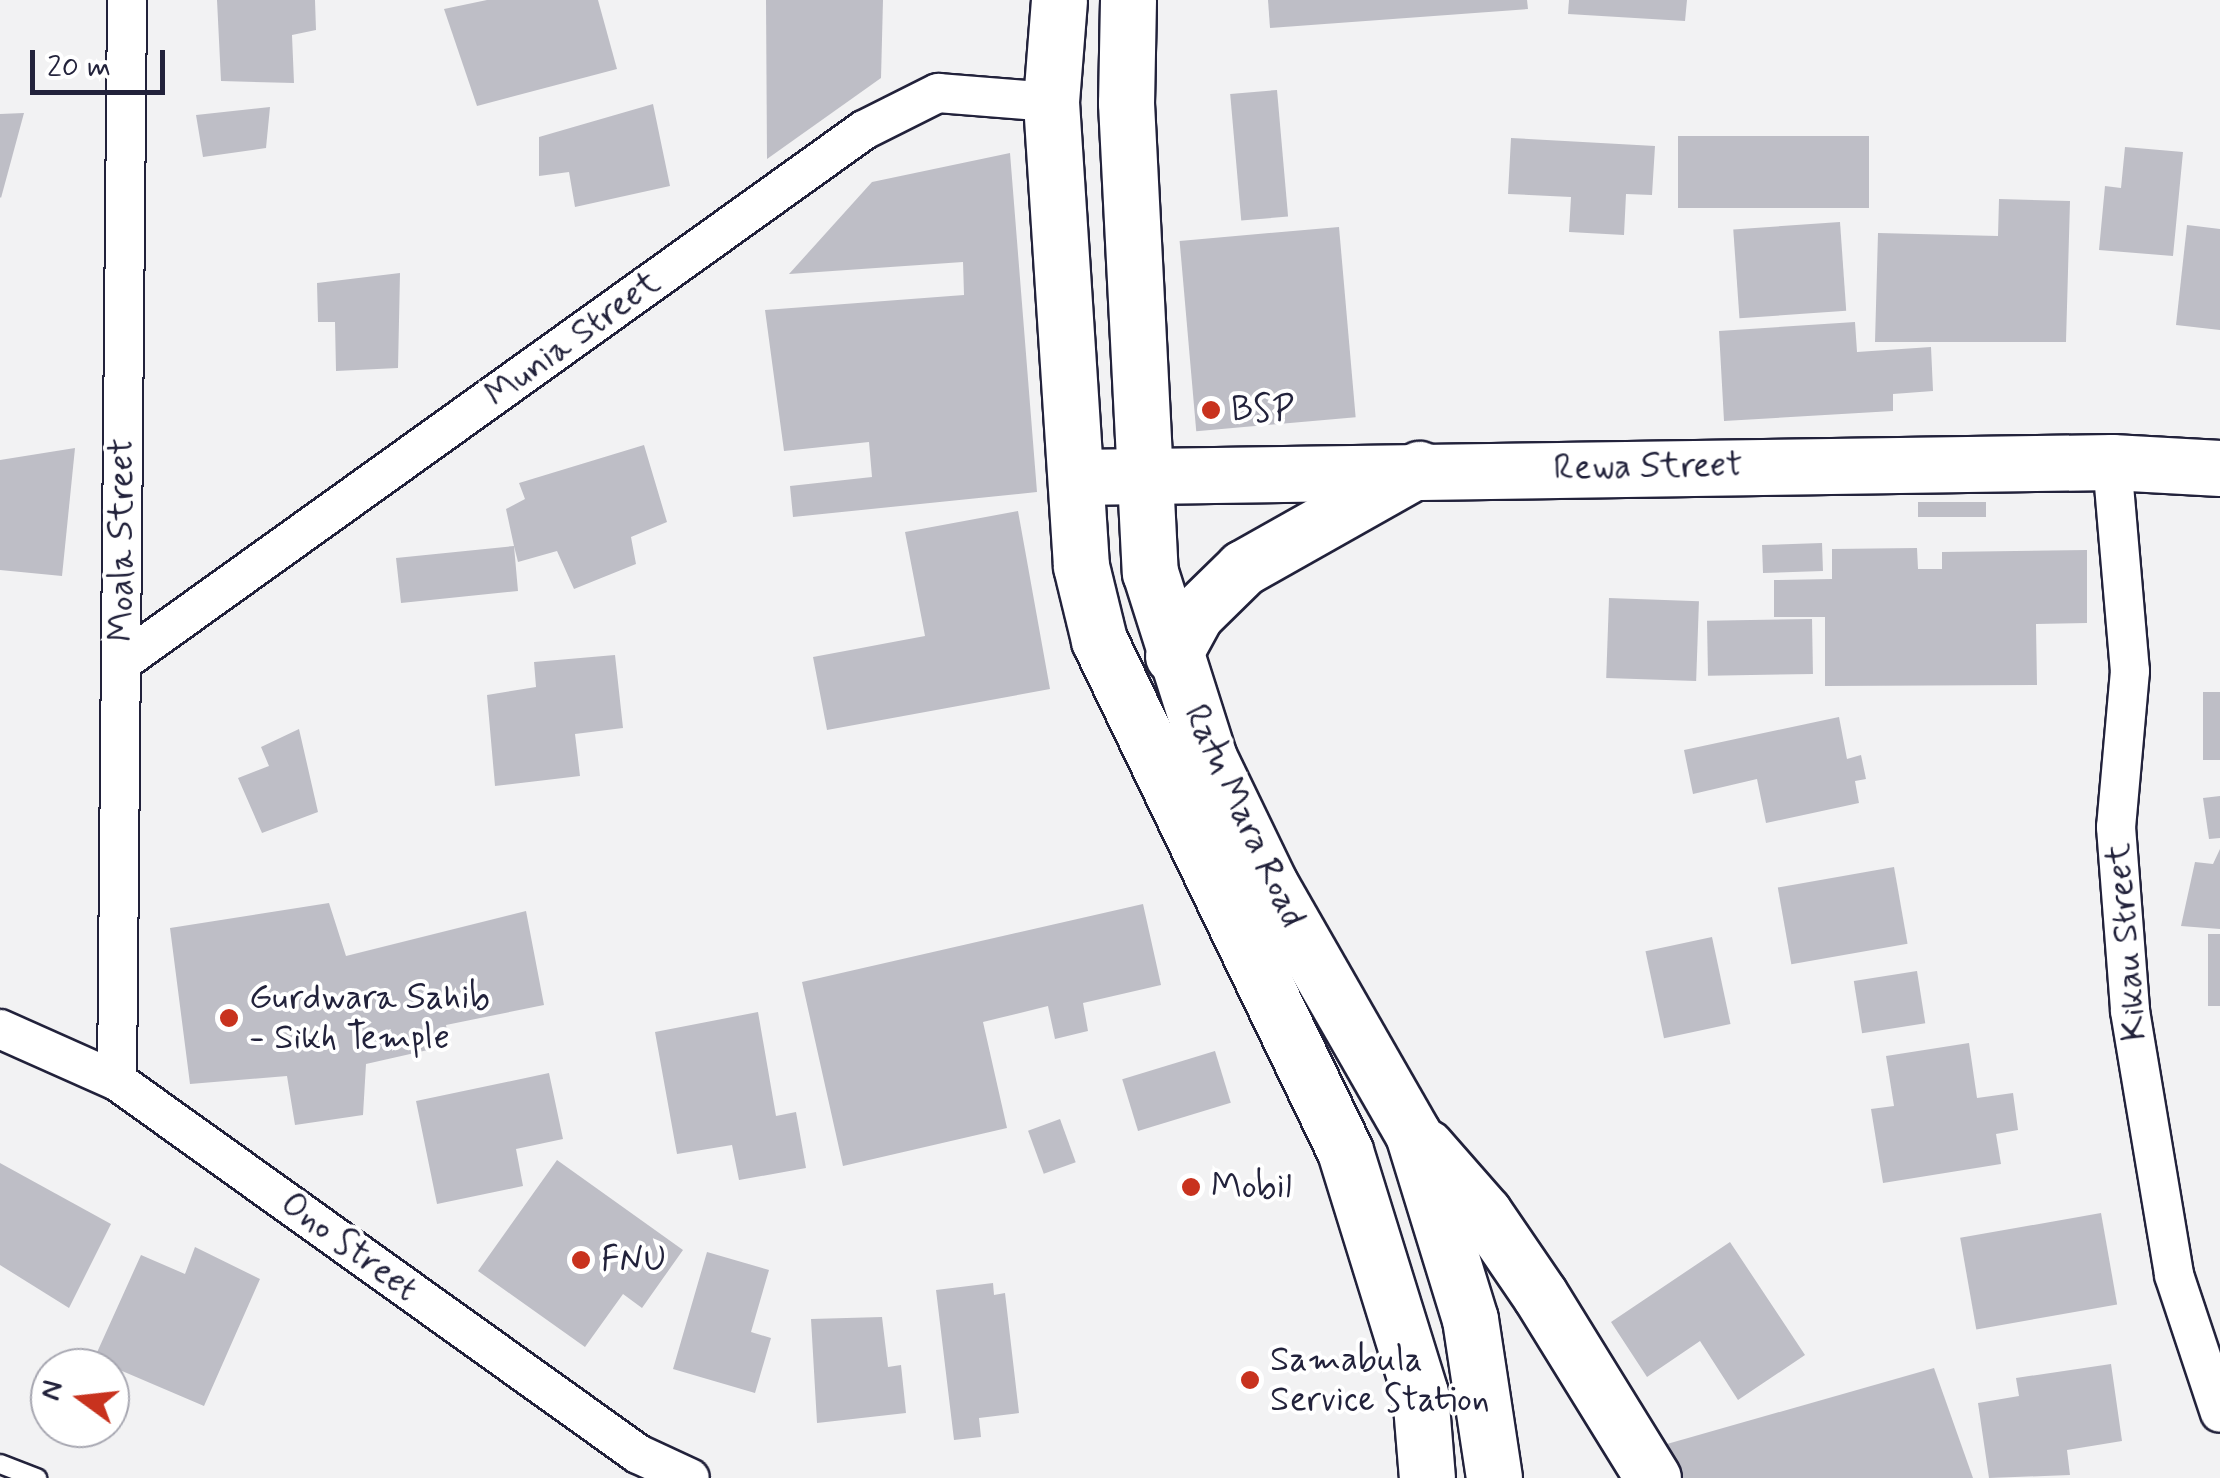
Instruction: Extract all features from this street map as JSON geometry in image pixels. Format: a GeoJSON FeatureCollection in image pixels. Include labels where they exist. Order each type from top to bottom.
{"type":"FeatureCollection","features":[{"type":"Feature","properties":{"kind":"main road","name":"Ratu Mara Road"},"geometry":{"type":"LineString","coordinates":[[1059,0],[1051,102],[1081,566],[1100,640],[1345,1151],[1420,1394],[1427,1478]]}},
{"type":"Feature","properties":{"kind":"main road","name":"Ratu Mara Road"},"geometry":{"type":"LineString","coordinates":[[1128,0],[1126,103],[1150,572],[1173,656],[1209,758],[1271,886],[1413,1134],[1470,1319],[1494,1478]]}},
{"type":"Feature","properties":{"kind":"main road"},"geometry":{"type":"LineString","coordinates":[[1051,102],[1126,103]]}},
{"type":"Feature","properties":{"kind":"main road","name":"Rewa Street"},"geometry":{"type":"LineString","coordinates":[[1076,477],[1142,472],[2112,462],[2220,468]]}},
{"type":"Feature","properties":{"kind":"main road"},"geometry":{"type":"LineString","coordinates":[[1173,656],[1196,614],[1243,568],[1419,469]]}},
{"type":"Feature","properties":{"kind":"main road"},"geometry":{"type":"LineString","coordinates":[[1413,1134],[1484,1213],[1647,1476]]}},
{"type":"Feature","properties":{"kind":"street","name":"Moala Street"},"geometry":{"type":"LineString","coordinates":[[117,1080],[126,0]]}},
{"type":"Feature","properties":{"kind":"street","name":"Munia Street"},"geometry":{"type":"LineString","coordinates":[[122,662],[864,130],[938,93],[1051,102]]}},
{"type":"Feature","properties":{"kind":"street","name":"Kikau Street"},"geometry":{"type":"LineString","coordinates":[[2112,462],[2130,672],[2116,827],[2130,1010],[2174,1275],[2220,1414]]}},
{"type":"Feature","properties":{"kind":"street","name":"Ono Street"},"geometry":{"type":"LineString","coordinates":[[0,1029],[117,1080],[638,1454],[690,1478]]}},
{"type":"Feature","properties":{"kind":"lane"},"geometry":{"type":"LineString","coordinates":[[0,1464],[37,1478]]}},
{"type":"Feature","properties":{"kind":"building"},"geometry":{"type":"Polygon","coordinates":[[[217,0],[315,0],[316,30],[292,35],[294,83],[221,81],[217,0]]]}},
{"type":"Feature","properties":{"kind":"building"},"geometry":{"type":"Polygon","coordinates":[[[487,0],[598,0],[617,69],[477,106],[444,9],[487,0]]]}},
{"type":"Feature","properties":{"kind":"building"},"geometry":{"type":"Polygon","coordinates":[[[766,0],[883,0],[881,78],[767,159],[766,0]]]}},
{"type":"Feature","properties":{"kind":"building"},"geometry":{"type":"Polygon","coordinates":[[[1268,0],[1527,0],[1528,9],[1270,28],[1268,0]]]}},
{"type":"Feature","properties":{"kind":"building"},"geometry":{"type":"Polygon","coordinates":[[[1569,0],[1687,0],[1685,21],[1568,14],[1569,0]]]}},
{"type":"Feature","properties":{"kind":"building"},"geometry":{"type":"Polygon","coordinates":[[[1277,90],[1288,217],[1241,221],[1230,94],[1277,90]]]}},
{"type":"Feature","properties":{"kind":"building"},"geometry":{"type":"Polygon","coordinates":[[[653,104],[670,186],[575,207],[569,172],[539,176],[539,137],[653,104]]]}},
{"type":"Feature","properties":{"kind":"building"},"geometry":{"type":"Polygon","coordinates":[[[270,107],[266,148],[203,157],[196,115],[270,107]]]}},
{"type":"Feature","properties":{"kind":"building"},"geometry":{"type":"Polygon","coordinates":[[[24,113],[1,198],[0,114],[24,113]]]}},
{"type":"Feature","properties":{"kind":"building"},"geometry":{"type":"Polygon","coordinates":[[[1678,136],[1869,136],[1869,208],[1678,208],[1678,136]]]}},
{"type":"Feature","properties":{"kind":"building"},"geometry":{"type":"Polygon","coordinates":[[[1511,138],[1655,146],[1652,195],[1626,194],[1624,235],[1569,232],[1571,197],[1508,194],[1511,138]]]}},
{"type":"Feature","properties":{"kind":"building"},"geometry":{"type":"Polygon","coordinates":[[[2125,147],[2183,152],[2173,256],[2099,250],[2105,186],[2121,188],[2125,147]]]}},
{"type":"Feature","properties":{"kind":"building"},"geometry":{"type":"Polygon","coordinates":[[[1010,153],[1037,492],[793,517],[790,486],[872,477],[869,442],[784,451],[765,310],[964,295],[963,262],[789,274],[872,182],[1010,153]]]}},
{"type":"Feature","properties":{"kind":"building"},"geometry":{"type":"Polygon","coordinates":[[[1999,199],[2070,201],[2066,342],[1875,342],[1878,233],[1998,236],[1999,199]]]}},
{"type":"Feature","properties":{"kind":"building"},"geometry":{"type":"Polygon","coordinates":[[[1840,222],[1846,311],[1739,318],[1733,229],[1840,222]]]}},
{"type":"Feature","properties":{"kind":"building"},"geometry":{"type":"Polygon","coordinates":[[[2187,225],[2220,229],[2220,330],[2176,325],[2187,225]]]}},
{"type":"Feature","properties":{"kind":"building"},"geometry":{"type":"Polygon","coordinates":[[[1339,227],[1356,417],[1196,431],[1180,241],[1339,227]]]}},
{"type":"Feature","properties":{"kind":"building"},"geometry":{"type":"Polygon","coordinates":[[[400,273],[398,368],[336,371],[335,322],[318,322],[317,283],[400,273]]]}},
{"type":"Feature","properties":{"kind":"building"},"geometry":{"type":"Polygon","coordinates":[[[1855,322],[1857,352],[1931,347],[1933,391],[1893,394],[1893,411],[1724,421],[1719,331],[1855,322]]]}},
{"type":"Feature","properties":{"kind":"building"},"geometry":{"type":"Polygon","coordinates":[[[644,445],[667,522],[631,537],[636,564],[574,589],[557,551],[518,562],[506,509],[525,499],[519,483],[644,445]]]}},
{"type":"Feature","properties":{"kind":"building"},"geometry":{"type":"Polygon","coordinates":[[[75,448],[62,576],[0,570],[0,460],[75,448]]]}},
{"type":"Feature","properties":{"kind":"building"},"geometry":{"type":"Polygon","coordinates":[[[1918,502],[1986,502],[1986,517],[1918,517],[1918,502]]]}},
{"type":"Feature","properties":{"kind":"building"},"geometry":{"type":"Polygon","coordinates":[[[1018,511],[1050,689],[827,730],[813,657],[925,636],[905,532],[1018,511]]]}},
{"type":"Feature","properties":{"kind":"building"},"geometry":{"type":"Polygon","coordinates":[[[1822,543],[1823,571],[1763,573],[1762,545],[1822,543]]]}},
{"type":"Feature","properties":{"kind":"building"},"geometry":{"type":"Polygon","coordinates":[[[514,546],[518,591],[401,603],[396,558],[514,546]]]}},
{"type":"Feature","properties":{"kind":"building"},"geometry":{"type":"Polygon","coordinates":[[[1917,548],[1918,569],[1942,569],[1942,552],[2087,550],[2087,623],[2036,624],[2037,685],[1825,686],[1825,617],[1774,617],[1774,580],[1832,579],[1832,549],[1917,548]]]}},
{"type":"Feature","properties":{"kind":"building"},"geometry":{"type":"Polygon","coordinates":[[[1609,598],[1699,601],[1696,681],[1606,678],[1609,598]]]}},
{"type":"Feature","properties":{"kind":"building"},"geometry":{"type":"Polygon","coordinates":[[[1812,619],[1813,674],[1708,676],[1707,621],[1812,619]]]}},
{"type":"Feature","properties":{"kind":"building"},"geometry":{"type":"Polygon","coordinates":[[[615,655],[623,728],[575,734],[580,776],[495,786],[487,695],[536,687],[534,662],[615,655]]]}},
{"type":"Feature","properties":{"kind":"building"},"geometry":{"type":"Polygon","coordinates":[[[2203,692],[2220,692],[2220,760],[2203,760],[2203,692]]]}},
{"type":"Feature","properties":{"kind":"building"},"geometry":{"type":"Polygon","coordinates":[[[1839,717],[1847,759],[1861,755],[1866,779],[1855,781],[1859,803],[1766,823],[1757,779],[1693,794],[1684,750],[1839,717]]]}},
{"type":"Feature","properties":{"kind":"building"},"geometry":{"type":"Polygon","coordinates":[[[299,729],[318,812],[262,833],[238,778],[269,766],[261,747],[299,729]]]}},
{"type":"Feature","properties":{"kind":"building"},"geometry":{"type":"Polygon","coordinates":[[[2220,796],[2220,838],[2209,839],[2203,798],[2220,796]]]}},
{"type":"Feature","properties":{"kind":"building"},"geometry":{"type":"Polygon","coordinates":[[[2220,849],[2220,929],[2181,926],[2195,862],[2213,864],[2220,849]]]}},
{"type":"Feature","properties":{"kind":"building"},"geometry":{"type":"Polygon","coordinates":[[[1894,867],[1908,944],[1791,964],[1778,887],[1894,867]]]}},
{"type":"Feature","properties":{"kind":"building"},"geometry":{"type":"Polygon","coordinates":[[[329,903],[346,956],[526,911],[544,1005],[446,1025],[450,1045],[366,1064],[363,1115],[295,1125],[287,1076],[190,1084],[170,928],[329,903]]]}},
{"type":"Feature","properties":{"kind":"building"},"geometry":{"type":"Polygon","coordinates":[[[1143,904],[1161,985],[1083,1003],[1088,1031],[1055,1039],[1048,1006],[983,1022],[1007,1128],[843,1166],[802,982],[1143,904]]]}},
{"type":"Feature","properties":{"kind":"building"},"geometry":{"type":"Polygon","coordinates":[[[2208,934],[2220,934],[2220,1006],[2208,1006],[2208,934]]]}},
{"type":"Feature","properties":{"kind":"building"},"geometry":{"type":"Polygon","coordinates":[[[1712,937],[1731,1024],[1664,1038],[1645,951],[1712,937]]]}},
{"type":"Feature","properties":{"kind":"building"},"geometry":{"type":"Polygon","coordinates":[[[1917,971],[1925,1023],[1862,1033],[1854,981],[1917,971]]]}},
{"type":"Feature","properties":{"kind":"building"},"geometry":{"type":"Polygon","coordinates":[[[758,1012],[776,1116],[796,1112],[806,1168],[739,1180],[732,1145],[677,1154],[655,1032],[758,1012]]]}},
{"type":"Feature","properties":{"kind":"building"},"geometry":{"type":"Polygon","coordinates":[[[1969,1043],[1977,1098],[2013,1093],[2018,1130],[1996,1134],[2001,1164],[1883,1183],[1871,1109],[1894,1106],[1886,1056],[1969,1043]]]}},
{"type":"Feature","properties":{"kind":"building"},"geometry":{"type":"Polygon","coordinates":[[[1215,1051],[1231,1103],[1138,1131],[1122,1079],[1215,1051]]]}},
{"type":"Feature","properties":{"kind":"building"},"geometry":{"type":"Polygon","coordinates":[[[549,1073],[563,1139],[516,1149],[523,1186],[437,1204],[416,1101],[549,1073]]]}},
{"type":"Feature","properties":{"kind":"building"},"geometry":{"type":"Polygon","coordinates":[[[1060,1119],[1076,1162],[1044,1174],[1028,1131],[1060,1119]]]}},
{"type":"Feature","properties":{"kind":"building","name":"FNU"},"geometry":{"type":"Polygon","coordinates":[[[557,1160],[683,1250],[642,1308],[623,1294],[585,1347],[478,1271],[557,1160]]]}},
{"type":"Feature","properties":{"kind":"building"},"geometry":{"type":"Polygon","coordinates":[[[0,1163],[111,1224],[69,1308],[0,1265],[0,1163]]]}},
{"type":"Feature","properties":{"kind":"building"},"geometry":{"type":"Polygon","coordinates":[[[2101,1213],[2117,1305],[1976,1329],[1960,1238],[2101,1213]]]}},
{"type":"Feature","properties":{"kind":"building"},"geometry":{"type":"Polygon","coordinates":[[[1730,1242],[1805,1355],[1738,1400],[1700,1341],[1647,1377],[1611,1322],[1730,1242]]]}},
{"type":"Feature","properties":{"kind":"building"},"geometry":{"type":"Polygon","coordinates":[[[195,1247],[260,1279],[204,1406],[130,1374],[130,1348],[99,1348],[141,1255],[185,1274],[195,1247]]]}},
{"type":"Feature","properties":{"kind":"building"},"geometry":{"type":"Polygon","coordinates":[[[707,1252],[769,1270],[751,1332],[771,1338],[755,1393],[673,1369],[707,1252]]]}},
{"type":"Feature","properties":{"kind":"building"},"geometry":{"type":"Polygon","coordinates":[[[993,1283],[994,1295],[1005,1293],[1019,1413],[979,1418],[981,1437],[954,1440],[936,1290],[993,1283]]]}},
{"type":"Feature","properties":{"kind":"building"},"geometry":{"type":"Polygon","coordinates":[[[882,1317],[888,1367],[901,1365],[906,1413],[817,1423],[811,1319],[882,1317]]]}},
{"type":"Feature","properties":{"kind":"building"},"geometry":{"type":"Polygon","coordinates":[[[2111,1364],[2122,1441],[2067,1450],[2070,1475],[1989,1478],[1978,1403],[2019,1396],[2016,1378],[2111,1364]]]}},
{"type":"Feature","properties":{"kind":"building"},"geometry":{"type":"Polygon","coordinates":[[[1934,1368],[1973,1478],[1674,1478],[1653,1448],[1934,1368]]]}},
{"type":"Feature","properties":{"kind":"place","name":"BSP"},"geometry":{"type":"Point","coordinates":[1211,410]}},
{"type":"Feature","properties":{"kind":"place","name":"Gurdwara Sahib - Sikh Temple"},"geometry":{"type":"Point","coordinates":[229,1018]}},
{"type":"Feature","properties":{"kind":"place","name":"Mobil"},"geometry":{"type":"Point","coordinates":[1191,1187]}},
{"type":"Feature","properties":{"kind":"place","name":"FNU"},"geometry":{"type":"Point","coordinates":[581,1260]}},
{"type":"Feature","properties":{"kind":"place","name":"Samabula Service Station"},"geometry":{"type":"Point","coordinates":[1250,1380]}}]}
